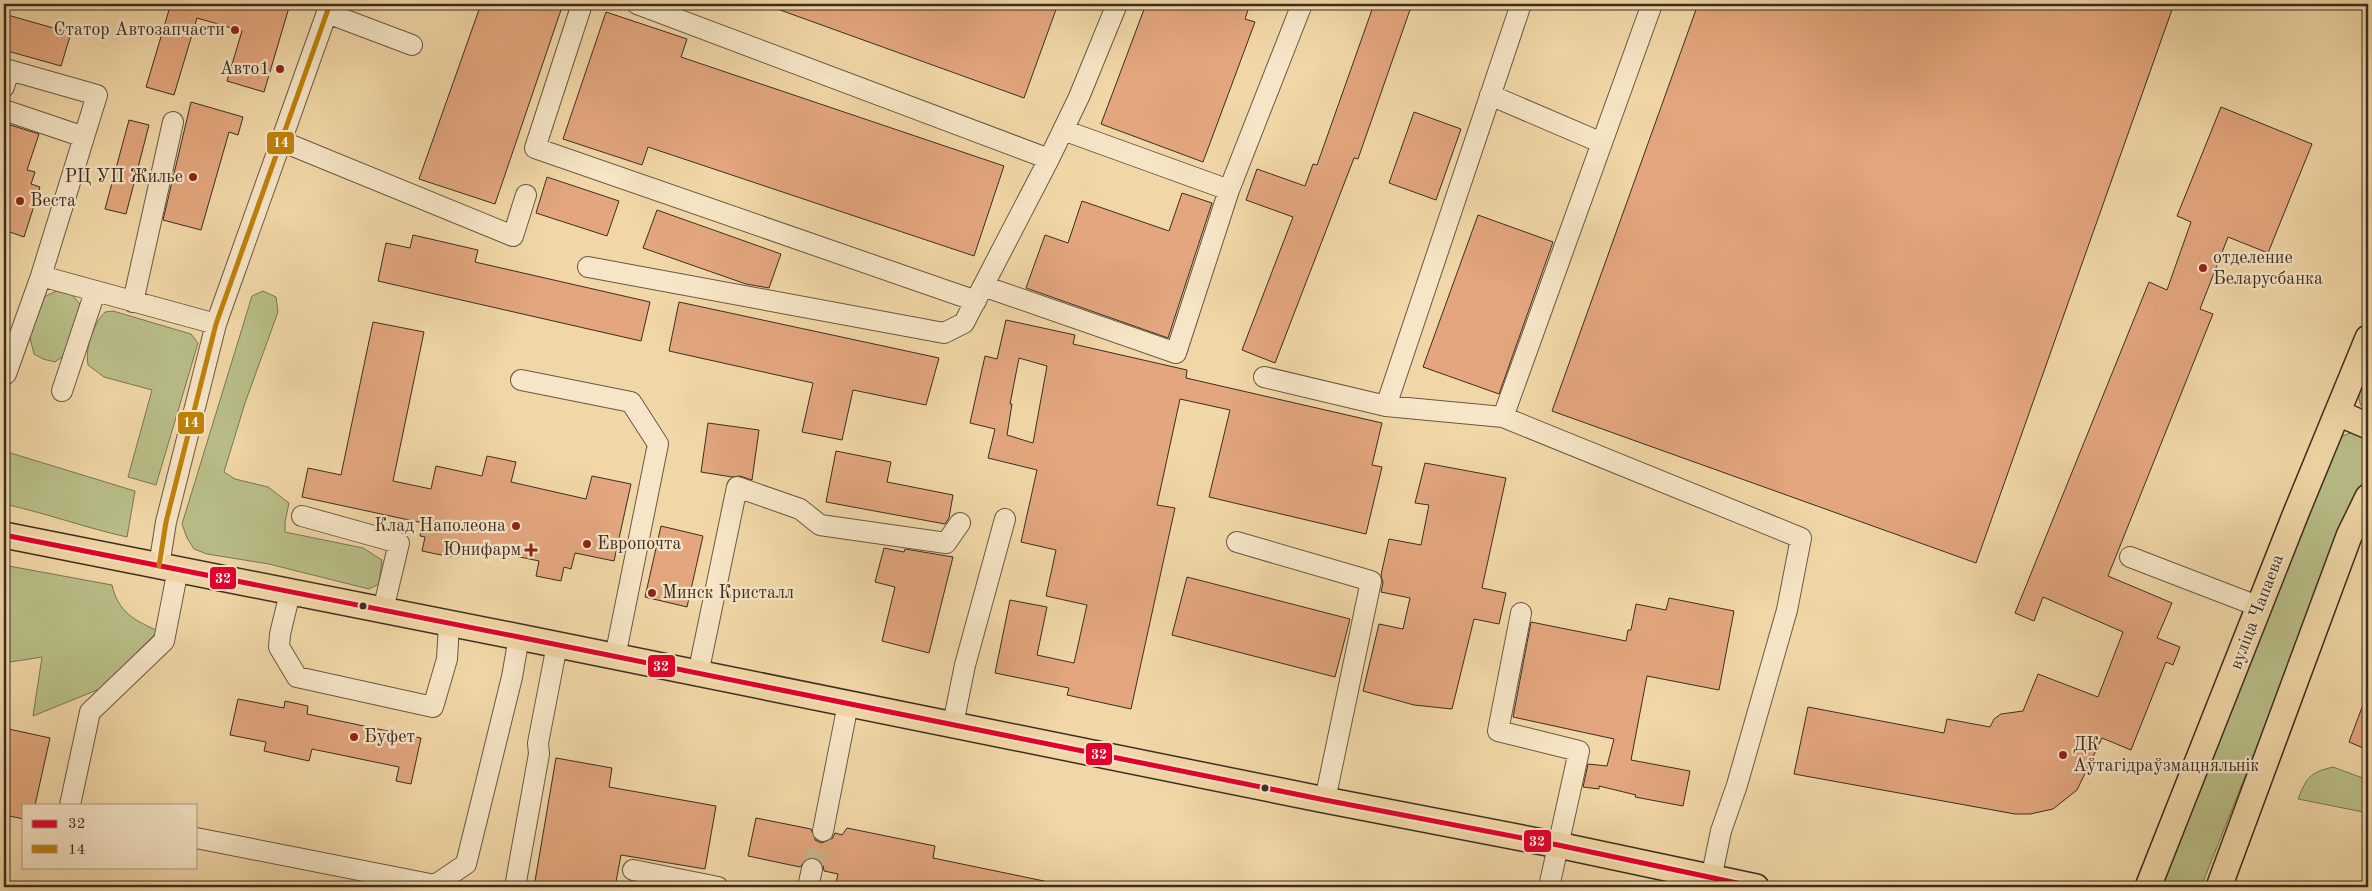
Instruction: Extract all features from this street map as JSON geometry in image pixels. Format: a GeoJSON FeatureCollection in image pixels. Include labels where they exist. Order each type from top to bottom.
{"type":"FeatureCollection","features":[{"type":"Feature","properties":{"kind":"main road","name":"вуліца Чапаева"},"geometry":{"type":"LineString","coordinates":[[2148,887],[2296,513],[2368,338]]}},
{"type":"Feature","properties":{"kind":"main road"},"geometry":{"type":"LineString","coordinates":[[2338,413],[2368,426]]}},
{"type":"Feature","properties":{"kind":"main road"},"geometry":{"type":"LineString","coordinates":[[2219,887],[2349,536],[2368,496]]}},
{"type":"Feature","properties":{"kind":"main road"},"geometry":{"type":"LineString","coordinates":[[4,535],[1558,845],[1756,887]]}},
{"type":"Feature","properties":{"kind":"street"},"geometry":{"type":"LineString","coordinates":[[582,4],[535,148],[980,293],[1176,353],[1229,190],[1302,4]]}},
{"type":"Feature","properties":{"kind":"street"},"geometry":{"type":"LineString","coordinates":[[637,4],[1049,159]]}},
{"type":"Feature","properties":{"kind":"street"},"geometry":{"type":"LineString","coordinates":[[588,267],[944,333],[964,323],[980,293],[1079,97],[1117,4]]}},
{"type":"Feature","properties":{"kind":"street"},"geometry":{"type":"LineString","coordinates":[[1386,406],[1521,4]]}},
{"type":"Feature","properties":{"kind":"street"},"geometry":{"type":"LineString","coordinates":[[1503,416],[1652,4]]}},
{"type":"Feature","properties":{"kind":"street"},"geometry":{"type":"LineString","coordinates":[[70,804],[90,712],[164,641],[168,568],[166,522],[216,324],[329,8],[412,45]]}},
{"type":"Feature","properties":{"kind":"street"},"geometry":{"type":"LineString","coordinates":[[4,88],[10,70],[97,94],[41,276],[6,374]]}},
{"type":"Feature","properties":{"kind":"street"},"geometry":{"type":"LineString","coordinates":[[1490,95],[1602,143]]}},
{"type":"Feature","properties":{"kind":"street"},"geometry":{"type":"LineString","coordinates":[[4,110],[84,137]]}},
{"type":"Feature","properties":{"kind":"street"},"geometry":{"type":"LineString","coordinates":[[133,302],[173,122]]}},
{"type":"Feature","properties":{"kind":"street"},"geometry":{"type":"LineString","coordinates":[[1063,130],[1229,190]]}},
{"type":"Feature","properties":{"kind":"street"},"geometry":{"type":"LineString","coordinates":[[281,140],[513,236],[526,195]]}},
{"type":"Feature","properties":{"kind":"street"},"geometry":{"type":"LineString","coordinates":[[41,276],[216,324]]}},
{"type":"Feature","properties":{"kind":"street"},"geometry":{"type":"LineString","coordinates":[[62,391],[94,292]]}},
{"type":"Feature","properties":{"kind":"street"},"geometry":{"type":"LineString","coordinates":[[1264,377],[1386,406],[1503,416],[1801,538],[1787,610],[1737,784],[1721,831],[1712,878]]}},
{"type":"Feature","properties":{"kind":"street"},"geometry":{"type":"LineString","coordinates":[[521,380],[631,402],[658,444],[615,656]]}},
{"type":"Feature","properties":{"kind":"street"},"geometry":{"type":"LineString","coordinates":[[698,674],[737,487],[800,509],[820,525],[946,543],[960,523]]}},
{"type":"Feature","properties":{"kind":"street"},"geometry":{"type":"LineString","coordinates":[[302,516],[399,543],[383,610]]}},
{"type":"Feature","properties":{"kind":"street"},"geometry":{"type":"LineString","coordinates":[[953,724],[965,665],[1005,519]]}},
{"type":"Feature","properties":{"kind":"street"},"geometry":{"type":"LineString","coordinates":[[1237,542],[1371,582],[1325,800]]}},
{"type":"Feature","properties":{"kind":"street"},"geometry":{"type":"LineString","coordinates":[[2130,557],[2260,607]]}},
{"type":"Feature","properties":{"kind":"street"},"geometry":{"type":"LineString","coordinates":[[290,593],[280,634],[279,647],[297,677],[433,707],[447,659],[449,624]]}},
{"type":"Feature","properties":{"kind":"street"},"geometry":{"type":"LineString","coordinates":[[1521,613],[1498,731],[1579,751],[1549,887]]}},
{"type":"Feature","properties":{"kind":"street"},"geometry":{"type":"LineString","coordinates":[[198,838],[436,886],[466,864],[512,677],[519,637]]}},
{"type":"Feature","properties":{"kind":"street"},"geometry":{"type":"LineString","coordinates":[[515,887],[539,754],[538,743],[557,645]]}},
{"type":"Feature","properties":{"kind":"street"},"geometry":{"type":"LineString","coordinates":[[823,831],[848,704]]}},
{"type":"Feature","properties":{"kind":"street"},"geometry":{"type":"LineString","coordinates":[[633,870],[718,887]]}},
{"type":"Feature","properties":{"kind":"green space"},"geometry":{"type":"Polygon","coordinates":[[[56,291],[72,295],[80,304],[65,355],[55,362],[34,354],[29,334],[44,297],[56,291]]]}},
{"type":"Feature","properties":{"kind":"green space"},"geometry":{"type":"Polygon","coordinates":[[[263,291],[276,297],[278,312],[245,403],[224,472],[235,479],[268,487],[289,503],[285,532],[363,548],[382,560],[379,584],[369,589],[269,564],[207,554],[194,549],[187,538],[182,524],[252,296],[263,291]]]}},
{"type":"Feature","properties":{"kind":"green space"},"geometry":{"type":"Polygon","coordinates":[[[113,311],[191,334],[198,343],[156,485],[128,477],[152,390],[104,377],[88,365],[89,344],[94,330],[105,312],[113,311]]]}},
{"type":"Feature","properties":{"kind":"green space"},"geometry":{"type":"Polygon","coordinates":[[[2368,368],[2368,413],[2360,403],[2359,392],[2368,368]]]}},
{"type":"Feature","properties":{"kind":"green space"},"geometry":{"type":"Polygon","coordinates":[[[2350,433],[2364,435],[2368,440],[2368,468],[2201,887],[2153,887],[2339,442],[2343,436],[2350,433]]]}},
{"type":"Feature","properties":{"kind":"green space"},"geometry":{"type":"Polygon","coordinates":[[[4,451],[135,491],[127,537],[4,504],[4,451]]]}},
{"type":"Feature","properties":{"kind":"green space"},"geometry":{"type":"Polygon","coordinates":[[[9,566],[112,585],[118,602],[128,614],[158,631],[102,688],[33,716],[42,657],[4,663],[4,593],[9,566]]]}},
{"type":"Feature","properties":{"kind":"green space"},"geometry":{"type":"Polygon","coordinates":[[[2333,767],[2368,780],[2368,813],[2298,799],[2310,777],[2319,771],[2333,767]]]}},
{"type":"Feature","properties":{"kind":"building"},"geometry":{"type":"Polygon","coordinates":[[[162,4],[290,4],[264,92],[227,81],[242,31],[197,18],[174,95],[146,87],[169,10],[162,7],[162,4]]]}},
{"type":"Feature","properties":{"kind":"building"},"geometry":{"type":"Polygon","coordinates":[[[481,4],[563,4],[495,204],[419,179],[481,4]]]}},
{"type":"Feature","properties":{"kind":"building"},"geometry":{"type":"Polygon","coordinates":[[[770,4],[1058,4],[1024,98],[769,6],[770,4]]]}},
{"type":"Feature","properties":{"kind":"building"},"geometry":{"type":"Polygon","coordinates":[[[1146,4],[1250,4],[1245,19],[1255,22],[1203,162],[1101,124],[1146,4]]]}},
{"type":"Feature","properties":{"kind":"building"},"geometry":{"type":"Polygon","coordinates":[[[1374,4],[1412,4],[1358,159],[1354,158],[1275,363],[1242,350],[1293,217],[1246,200],[1257,169],[1305,186],[1313,164],[1317,165],[1374,4]]]}},
{"type":"Feature","properties":{"kind":"building"},"geometry":{"type":"Polygon","coordinates":[[[1698,4],[2174,4],[1976,563],[1552,411],[1698,4]]]}},
{"type":"Feature","properties":{"kind":"building"},"geometry":{"type":"Polygon","coordinates":[[[606,12],[687,39],[681,57],[1004,166],[974,256],[648,147],[642,165],[563,139],[606,12]]]}},
{"type":"Feature","properties":{"kind":"building"},"geometry":{"type":"Polygon","coordinates":[[[4,14],[71,33],[61,66],[4,50],[4,14]]]}},
{"type":"Feature","properties":{"kind":"building","name":"РЦ УП Жилье"},"geometry":{"type":"Polygon","coordinates":[[[191,102],[243,117],[238,135],[229,132],[201,230],[163,220],[191,102]]]}},
{"type":"Feature","properties":{"kind":"building"},"geometry":{"type":"Polygon","coordinates":[[[2221,107],[2312,144],[2268,253],[2228,237],[2200,309],[2213,314],[2108,576],[2172,603],[2157,638],[2180,647],[2173,665],[2166,662],[2131,750],[2102,738],[2077,790],[2053,809],[2030,814],[2015,814],[1794,774],[1808,707],[1944,733],[1947,719],[1990,727],[1994,719],[2001,714],[2023,711],[2038,674],[2098,697],[2123,632],[2043,597],[2034,621],[2015,613],[2149,282],[2167,290],[2191,222],[2177,216],[2221,107]]]}},
{"type":"Feature","properties":{"kind":"building"},"geometry":{"type":"Polygon","coordinates":[[[1414,112],[1461,129],[1436,200],[1389,183],[1414,112]]]}},
{"type":"Feature","properties":{"kind":"building"},"geometry":{"type":"Polygon","coordinates":[[[129,120],[149,125],[126,214],[105,209],[129,120]]]}},
{"type":"Feature","properties":{"kind":"building","name":"Веста"},"geometry":{"type":"Polygon","coordinates":[[[4,123],[39,134],[27,170],[35,172],[31,184],[40,187],[24,237],[4,230],[4,123]]]}},
{"type":"Feature","properties":{"kind":"building"},"geometry":{"type":"Polygon","coordinates":[[[547,177],[619,201],[607,236],[536,213],[547,177]]]}},
{"type":"Feature","properties":{"kind":"building"},"geometry":{"type":"Polygon","coordinates":[[[1182,193],[1212,203],[1168,338],[1026,288],[1045,235],[1068,243],[1082,201],[1169,231],[1182,193]]]}},
{"type":"Feature","properties":{"kind":"building"},"geometry":{"type":"Polygon","coordinates":[[[657,210],[781,254],[769,288],[746,284],[643,248],[657,210]]]}},
{"type":"Feature","properties":{"kind":"building"},"geometry":{"type":"Polygon","coordinates":[[[1478,215],[1553,242],[1499,394],[1423,367],[1478,215]]]}},
{"type":"Feature","properties":{"kind":"building"},"geometry":{"type":"Polygon","coordinates":[[[413,235],[478,250],[475,262],[650,302],[641,341],[378,281],[386,243],[410,248],[413,235]]]}},
{"type":"Feature","properties":{"kind":"building"},"geometry":{"type":"Polygon","coordinates":[[[679,302],[939,358],[926,405],[853,390],[842,440],[802,432],[813,383],[669,351],[679,302]]]}},
{"type":"Feature","properties":{"kind":"building"},"geometry":{"type":"Polygon","coordinates":[[[1006,320],[1075,335],[1073,344],[1187,370],[1186,378],[1382,423],[1372,465],[1382,467],[1366,534],[1209,497],[1230,410],[1180,399],[1157,505],[1175,508],[1131,709],[1067,695],[1069,688],[995,673],[1010,600],[1047,607],[1037,655],[1074,663],[1087,605],[1046,596],[1056,550],[1021,542],[1037,470],[988,458],[995,429],[970,423],[985,356],[997,359],[1006,320]],[[1019,358],[1010,404],[1012,404],[1007,435],[1033,443],[1047,366],[1019,358]]]}},
{"type":"Feature","properties":{"kind":"building"},"geometry":{"type":"Polygon","coordinates":[[[373,322],[424,332],[393,481],[431,489],[436,466],[482,476],[487,456],[516,462],[511,482],[586,499],[592,476],[631,484],[614,561],[575,553],[571,569],[564,567],[561,581],[536,576],[539,561],[454,543],[451,557],[422,551],[425,537],[420,536],[423,523],[302,497],[308,468],[341,475],[373,322]]]}},
{"type":"Feature","properties":{"kind":"building"},"geometry":{"type":"Polygon","coordinates":[[[708,423],[759,430],[752,480],[740,476],[732,477],[701,472],[708,423]]]}},
{"type":"Feature","properties":{"kind":"building"},"geometry":{"type":"Polygon","coordinates":[[[836,451],[891,462],[887,482],[953,495],[949,518],[945,524],[826,502],[836,451]]]}},
{"type":"Feature","properties":{"kind":"building"},"geometry":{"type":"Polygon","coordinates":[[[1425,463],[1506,478],[1482,588],[1506,593],[1499,624],[1474,619],[1452,709],[1414,705],[1363,691],[1379,624],[1403,629],[1410,598],[1381,592],[1383,583],[1381,575],[1389,539],[1421,545],[1429,505],[1415,503],[1425,463]]]}},
{"type":"Feature","properties":{"kind":"building"},"geometry":{"type":"Polygon","coordinates":[[[661,526],[703,536],[687,607],[645,597],[661,526]]]}},
{"type":"Feature","properties":{"kind":"building"},"geometry":{"type":"Polygon","coordinates":[[[884,548],[904,552],[905,549],[953,557],[929,653],[882,641],[895,587],[875,582],[884,548]]]}},
{"type":"Feature","properties":{"kind":"building"},"geometry":{"type":"Polygon","coordinates":[[[1187,577],[1350,619],[1335,677],[1172,635],[1187,577]]]}},
{"type":"Feature","properties":{"kind":"building"},"geometry":{"type":"Polygon","coordinates":[[[1669,598],[1734,611],[1719,690],[1647,676],[1631,760],[1690,771],[1683,806],[1635,797],[1636,795],[1599,786],[1599,789],[1583,787],[1588,764],[1607,766],[1614,739],[1513,717],[1531,622],[1626,641],[1628,630],[1631,630],[1636,604],[1666,610],[1669,598]]]}},
{"type":"Feature","properties":{"kind":"building"},"geometry":{"type":"Polygon","coordinates":[[[2368,694],[2368,750],[2349,742],[2368,694]]]}},
{"type":"Feature","properties":{"kind":"building"},"geometry":{"type":"Polygon","coordinates":[[[238,699],[284,708],[285,701],[308,706],[307,714],[421,738],[411,784],[396,781],[399,767],[312,749],[309,761],[264,751],[266,742],[230,735],[238,699]]]}},
{"type":"Feature","properties":{"kind":"building"},"geometry":{"type":"Polygon","coordinates":[[[4,728],[50,738],[35,804],[22,804],[22,819],[4,815],[4,728]]]}},
{"type":"Feature","properties":{"kind":"building"},"geometry":{"type":"Polygon","coordinates":[[[556,758],[612,768],[609,787],[716,806],[705,869],[621,855],[615,887],[534,887],[556,758]]]}},
{"type":"Feature","properties":{"kind":"building"},"geometry":{"type":"Polygon","coordinates":[[[756,818],[811,829],[815,840],[821,843],[832,839],[835,833],[842,835],[847,828],[935,846],[933,858],[1044,881],[1043,887],[835,887],[838,874],[824,871],[823,865],[815,858],[808,858],[800,867],[748,856],[756,818]]]}},
{"type":"Feature","properties":{"kind":"tunnel"},"geometry":{"type":"LineString","coordinates":[[812,869],[823,831]]}},
{"type":"Feature","properties":{"kind":"transit line","name":"14"},"geometry":{"type":"LineString","coordinates":[[159,566],[166,522],[216,324],[330,4]]}},
{"type":"Feature","properties":{"kind":"transit line","name":"32"},"geometry":{"type":"LineString","coordinates":[[4,535],[1558,845],[1756,887]]}},
{"type":"Feature","properties":{"kind":"place","name":"Статор Автозапчасти"},"geometry":{"type":"Point","coordinates":[235,30]}},
{"type":"Feature","properties":{"kind":"place","name":"Авто1"},"geometry":{"type":"Point","coordinates":[280,69]}},
{"type":"Feature","properties":{"kind":"place","name":"РЦ УП Жилье"},"geometry":{"type":"Point","coordinates":[193,177]}},
{"type":"Feature","properties":{"kind":"place","name":"Веста"},"geometry":{"type":"Point","coordinates":[20,201]}},
{"type":"Feature","properties":{"kind":"place","name":"отделение Беларусбанка"},"geometry":{"type":"Point","coordinates":[2203,268]}},
{"type":"Feature","properties":{"kind":"place","name":"Клад Наполеона"},"geometry":{"type":"Point","coordinates":[516,526]}},
{"type":"Feature","properties":{"kind":"place","name":"Европочта"},"geometry":{"type":"Point","coordinates":[587,544]}},
{"type":"Feature","properties":{"kind":"place","name":"Юнифарм"},"geometry":{"type":"Point","coordinates":[531,550]}},
{"type":"Feature","properties":{"kind":"place","name":"Минск Кристалл"},"geometry":{"type":"Point","coordinates":[652,593]}},
{"type":"Feature","properties":{"kind":"place","name":"Буфет"},"geometry":{"type":"Point","coordinates":[354,737]}},
{"type":"Feature","properties":{"kind":"place","name":"ДК Аўтагідраўзмацняльнік"},"geometry":{"type":"Point","coordinates":[2063,755]}}]}
